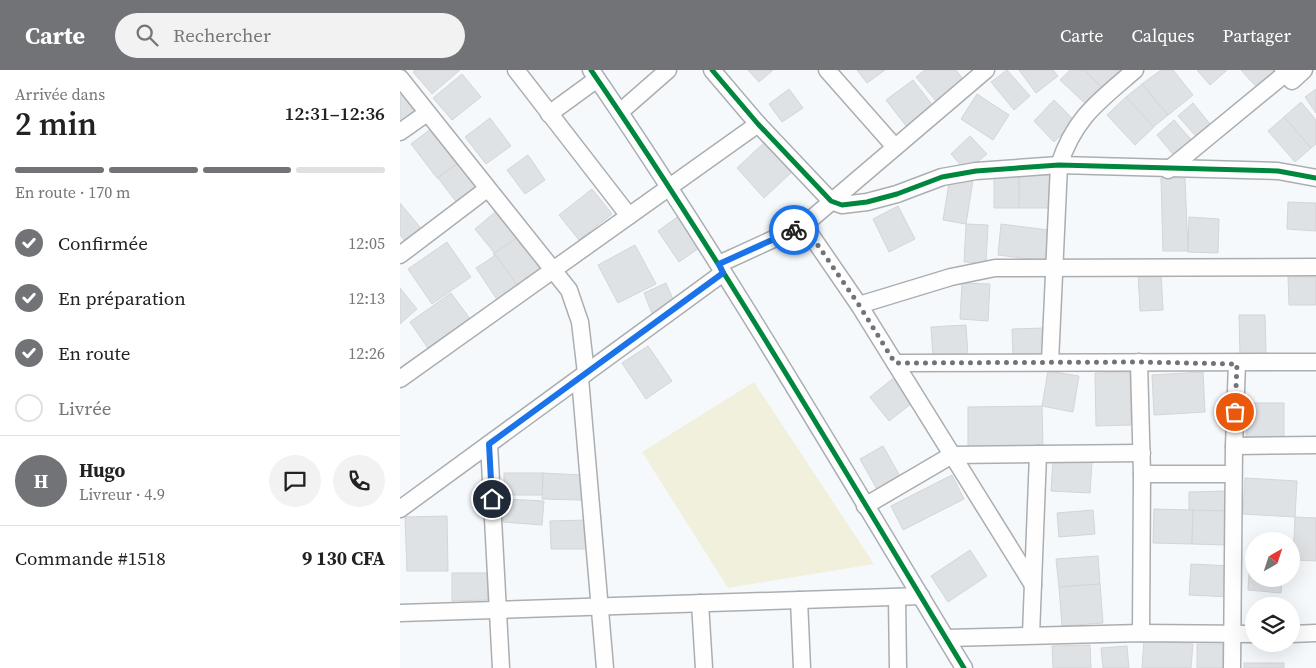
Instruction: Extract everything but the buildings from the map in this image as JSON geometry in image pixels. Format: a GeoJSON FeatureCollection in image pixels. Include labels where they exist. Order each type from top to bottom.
{"type":"FeatureCollection","features":[{"type":"Feature","properties":{"kind":"street"},"geometry":{"type":"LineString","coordinates":[[516,70],[629,216]]}},
{"type":"Feature","properties":{"kind":"street"},"geometry":{"type":"LineString","coordinates":[[620,112],[668,70]]}},
{"type":"Feature","properties":{"kind":"street"},"geometry":{"type":"LineString","coordinates":[[712,70],[758,124],[831,201],[842,205],[867,202],[896,194],[942,177],[976,171],[1059,165],[1168,170],[1278,171],[1316,178]]}},
{"type":"Feature","properties":{"kind":"street"},"geometry":{"type":"LineString","coordinates":[[827,70],[895,147]]}},
{"type":"Feature","properties":{"kind":"street"},"geometry":{"type":"LineString","coordinates":[[1050,362],[1059,165],[1068,140],[1079,122],[1135,70]]}},
{"type":"Feature","properties":{"kind":"street"},"geometry":{"type":"LineString","coordinates":[[1168,170],[1284,72],[1292,81],[1304,70]]}},
{"type":"Feature","properties":{"kind":"street"},"geometry":{"type":"LineString","coordinates":[[400,509],[583,375],[721,269],[804,225],[895,147],[976,73]]}},
{"type":"Feature","properties":{"kind":"street"},"geometry":{"type":"LineString","coordinates":[[549,114],[594,74],[670,186],[964,668]]}},
{"type":"Feature","properties":{"kind":"street"},"geometry":{"type":"LineString","coordinates":[[400,78],[553,270],[575,303],[580,322],[605,668]]}},
{"type":"Feature","properties":{"kind":"street"},"geometry":{"type":"LineString","coordinates":[[400,132],[427,113]]}},
{"type":"Feature","properties":{"kind":"street"},"geometry":{"type":"LineString","coordinates":[[400,379],[758,124]]}},
{"type":"Feature","properties":{"kind":"street"},"geometry":{"type":"LineString","coordinates":[[400,255],[487,189]]}},
{"type":"Feature","properties":{"kind":"street"},"geometry":{"type":"LineString","coordinates":[[804,225],[859,305],[1033,585]]}},
{"type":"Feature","properties":{"kind":"street"},"geometry":{"type":"LineString","coordinates":[[859,305],[975,270],[1011,266],[1316,267]]}},
{"type":"Feature","properties":{"kind":"street"},"geometry":{"type":"LineString","coordinates":[[895,363],[1140,362],[1237,364],[1316,362]]}},
{"type":"Feature","properties":{"kind":"street"},"geometry":{"type":"LineString","coordinates":[[1140,362],[1142,453],[1141,633]]}},
{"type":"Feature","properties":{"kind":"street"},"geometry":{"type":"LineString","coordinates":[[1232,668],[1233,474],[1237,364]]}},
{"type":"Feature","properties":{"kind":"street"},"geometry":{"type":"LineString","coordinates":[[489,444],[501,668]]}},
{"type":"Feature","properties":{"kind":"street"},"geometry":{"type":"LineString","coordinates":[[1234,446],[1316,445]]}},
{"type":"Feature","properties":{"kind":"street"},"geometry":{"type":"LineString","coordinates":[[866,506],[952,455],[1142,453]]}},
{"type":"Feature","properties":{"kind":"street"},"geometry":{"type":"LineString","coordinates":[[1031,635],[1038,454]]}},
{"type":"Feature","properties":{"kind":"street"},"geometry":{"type":"LineString","coordinates":[[1142,474],[1233,474]]}},
{"type":"Feature","properties":{"kind":"street"},"geometry":{"type":"LineString","coordinates":[[400,613],[920,596]]}},
{"type":"Feature","properties":{"kind":"street"},"geometry":{"type":"LineString","coordinates":[[897,597],[898,668]]}},
{"type":"Feature","properties":{"kind":"street"},"geometry":{"type":"LineString","coordinates":[[799,600],[802,668]]}},
{"type":"Feature","properties":{"kind":"street"},"geometry":{"type":"LineString","coordinates":[[700,603],[704,668]]}},
{"type":"Feature","properties":{"kind":"street"},"geometry":{"type":"LineString","coordinates":[[946,638],[1141,633],[1245,634]]}},
{"type":"Feature","properties":{"kind":"street"},"geometry":{"type":"LineString","coordinates":[[1300,634],[1316,634]]}},
{"type":"Feature","properties":{"kind":"green space"},"geometry":{"type":"Polygon","coordinates":[[[754,382],[874,564],[728,588],[642,452],[754,382]]]}},
{"type":"Feature","properties":{"kind":"cycle path"},"geometry":{"type":"LineString","coordinates":[[591,70],[735,291],[964,668]]}},
{"type":"Feature","properties":{"kind":"cycle path"},"geometry":{"type":"LineString","coordinates":[[712,70],[758,124],[831,201],[842,205],[867,202],[897,194],[942,177],[976,171],[1059,165],[1278,171],[1316,178]]}},
{"type":"Feature","properties":{"kind":"way so far"},"geometry":{"type":"LineString","coordinates":[[794,230],[804,225],[859,305],[895,363],[1140,362],[1237,364],[1235,412]]}},
{"type":"Feature","properties":{"kind":"route"},"geometry":{"type":"LineString","coordinates":[[492,499],[489,444],[723,273],[719,264],[794,230]]}}]}
